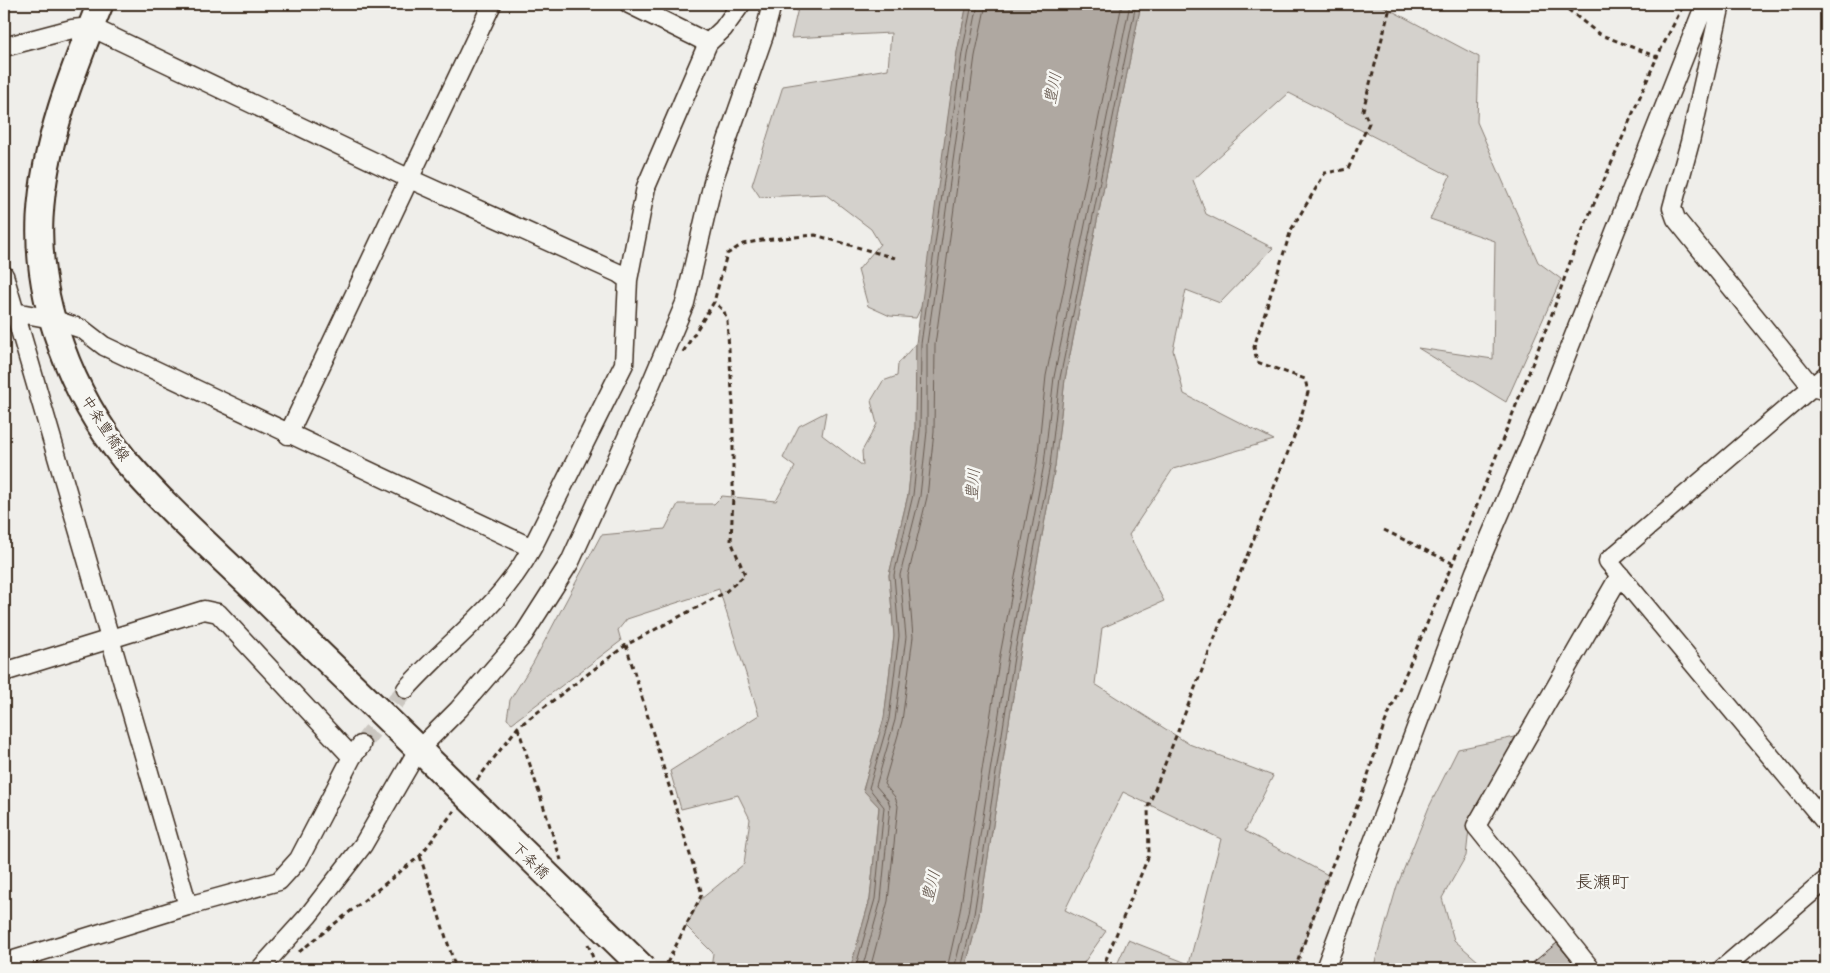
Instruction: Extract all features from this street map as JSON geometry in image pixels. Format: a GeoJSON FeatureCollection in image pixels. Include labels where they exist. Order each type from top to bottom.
{"type":"FeatureCollection","features":[{"type":"Feature","properties":{"kind":"main road","name":"中条豊橋線"},"geometry":{"type":"LineString","coordinates":[[100,4],[68,83],[45,164],[40,220],[43,272],[52,319],[71,371],[95,416],[125,459],[175,512],[418,750]]}},
{"type":"Feature","properties":{"kind":"main road","name":"下条橋"},"geometry":{"type":"LineString","coordinates":[[418,750],[644,969]]}},
{"type":"Feature","properties":{"kind":"street"},"geometry":{"type":"LineString","coordinates":[[288,435],[492,4]]}},
{"type":"Feature","properties":{"kind":"street"},"geometry":{"type":"LineString","coordinates":[[629,4],[708,43]]}},
{"type":"Feature","properties":{"kind":"street"},"geometry":{"type":"LineString","coordinates":[[723,29],[730,4]]}},
{"type":"Feature","properties":{"kind":"street"},"geometry":{"type":"LineString","coordinates":[[406,689],[482,616],[522,566],[624,364],[628,280],[646,187],[708,43],[723,29],[741,4]]}},
{"type":"Feature","properties":{"kind":"street"},"geometry":{"type":"LineString","coordinates":[[760,4],[759,18],[764,36]]}},
{"type":"Feature","properties":{"kind":"street"},"geometry":{"type":"LineString","coordinates":[[260,969],[308,916],[363,845],[418,750],[459,709],[524,634],[570,562],[644,400],[685,303],[714,178],[764,36],[772,4]]}},
{"type":"Feature","properties":{"kind":"street"},"geometry":{"type":"LineString","coordinates":[[1325,969],[1475,572],[1547,404],[1705,4]]}},
{"type":"Feature","properties":{"kind":"street"},"geometry":{"type":"LineString","coordinates":[[1721,4],[1690,142],[1672,208],[1676,219],[1819,389]]}},
{"type":"Feature","properties":{"kind":"street"},"geometry":{"type":"LineString","coordinates":[[4,48],[72,29],[91,27],[408,178],[618,273],[628,280]]}},
{"type":"Feature","properties":{"kind":"street"},"geometry":{"type":"LineString","coordinates":[[4,275],[9,310],[110,640],[188,906]]}},
{"type":"Feature","properties":{"kind":"street"},"geometry":{"type":"LineString","coordinates":[[9,310],[52,319],[82,329],[104,346],[288,435],[532,548]]}},
{"type":"Feature","properties":{"kind":"street"},"geometry":{"type":"LineString","coordinates":[[1826,375],[1819,389],[1608,561],[1826,823]]}},
{"type":"Feature","properties":{"kind":"street"},"geometry":{"type":"LineString","coordinates":[[1591,969],[1476,826],[1620,575]]}},
{"type":"Feature","properties":{"kind":"street"},"geometry":{"type":"LineString","coordinates":[[4,672],[204,610],[218,613],[357,751],[300,859],[279,882],[188,906],[4,963]]}},
{"type":"Feature","properties":{"kind":"street"},"geometry":{"type":"LineString","coordinates":[[1722,969],[1826,880]]}},
{"type":"Feature","properties":{"kind":"path"},"geometry":{"type":"LineString","coordinates":[[1102,969],[1149,855],[1148,807],[1251,549],[1299,424],[1308,392],[1305,379],[1257,362],[1254,347],[1291,230],[1325,173],[1348,169],[1369,123],[1363,110],[1391,4]]}},
{"type":"Feature","properties":{"kind":"path"},"geometry":{"type":"LineString","coordinates":[[1561,4],[1599,34],[1657,56]]}},
{"type":"Feature","properties":{"kind":"path"},"geometry":{"type":"LineString","coordinates":[[1295,969],[1328,875],[1361,797],[1384,724],[1452,563],[1554,311],[1575,248],[1657,56],[1684,4]]}},
{"type":"Feature","properties":{"kind":"path"},"geometry":{"type":"LineString","coordinates":[[679,360],[714,302],[727,254],[743,244],[762,240],[815,235],[895,258]]}},
{"type":"Feature","properties":{"kind":"path"},"geometry":{"type":"LineString","coordinates":[[471,788],[518,727],[626,645],[724,593],[745,575],[730,541],[733,496],[733,405],[727,321],[724,311],[714,302]]}},
{"type":"Feature","properties":{"kind":"path"},"geometry":{"type":"LineString","coordinates":[[1384,530],[1452,563]]}},
{"type":"Feature","properties":{"kind":"path"},"geometry":{"type":"LineString","coordinates":[[626,645],[702,894],[664,969]]}},
{"type":"Feature","properties":{"kind":"path"},"geometry":{"type":"LineString","coordinates":[[518,727],[563,867]]}},
{"type":"Feature","properties":{"kind":"path"},"geometry":{"type":"LineString","coordinates":[[293,957],[420,856],[460,803]]}},
{"type":"Feature","properties":{"kind":"path"},"geometry":{"type":"LineString","coordinates":[[420,856],[456,969]]}},
{"type":"Feature","properties":{"kind":"path"},"geometry":{"type":"LineString","coordinates":[[588,941],[597,969]]}},
{"type":"Feature","properties":{"kind":"shaded area"},"geometry":{"type":"Polygon","coordinates":[[[799,4],[967,4],[957,53],[923,303],[916,318],[890,316],[868,306],[858,270],[880,244],[871,229],[825,194],[760,197],[752,185],[783,86],[888,69],[891,33],[791,38],[799,4]]]}},
{"type":"Feature","properties":{"kind":"shaded area"},"geometry":{"type":"Polygon","coordinates":[[[1141,4],[1379,4],[1479,57],[1477,122],[1538,262],[1561,279],[1506,402],[1418,348],[1493,359],[1495,241],[1430,219],[1450,176],[1289,93],[1193,180],[1206,214],[1273,248],[1220,303],[1186,290],[1173,350],[1184,394],[1274,440],[1173,469],[1129,535],[1164,601],[1102,628],[1095,684],[1189,744],[1273,776],[1245,831],[1328,875],[1295,969],[1115,969],[1128,940],[1189,964],[1221,839],[1123,792],[1065,910],[1106,931],[1083,964],[1044,965],[1042,969],[965,969],[979,915],[1019,658],[1055,466],[1065,379],[1141,4]]]}},
{"type":"Feature","properties":{"kind":"shaded area"},"geometry":{"type":"Polygon","coordinates":[[[916,343],[915,431],[908,495],[889,575],[894,636],[884,719],[863,790],[879,806],[870,899],[850,969],[711,969],[713,953],[686,926],[701,899],[744,864],[750,819],[738,795],[681,809],[670,771],[759,715],[719,589],[627,619],[618,630],[621,641],[512,723],[507,719],[510,700],[533,663],[601,535],[665,529],[678,504],[714,504],[722,496],[776,501],[795,467],[783,458],[799,426],[826,412],[822,435],[863,466],[862,451],[877,424],[871,401],[883,381],[897,376],[898,364],[916,343]]]}},
{"type":"Feature","properties":{"kind":"shaded area"},"geometry":{"type":"Polygon","coordinates":[[[1515,737],[1469,829],[1466,856],[1442,898],[1454,940],[1487,969],[1373,969],[1397,886],[1429,807],[1458,749],[1515,737]]]}},
{"type":"Feature","properties":{"kind":"water","name":"豊川"},"geometry":{"type":"Polygon","coordinates":[[[967,4],[1141,4],[1065,379],[1055,466],[1019,658],[979,915],[965,969],[850,969],[870,899],[879,807],[863,790],[884,718],[894,636],[889,575],[908,495],[915,431],[916,343],[957,52],[967,4]]]}},
{"type":"Feature","properties":{"kind":"building"},"geometry":{"type":"Polygon","coordinates":[[[1557,943],[1578,969],[1525,969],[1557,943]]]}},
{"type":"Feature","properties":{"kind":"tunnel"},"geometry":{"type":"LineString","coordinates":[[361,745],[406,689]]}},
{"type":"Feature","properties":{"kind":"district","name":"長瀬町"},"geometry":{"type":"Point","coordinates":[1602,881]}}]}
